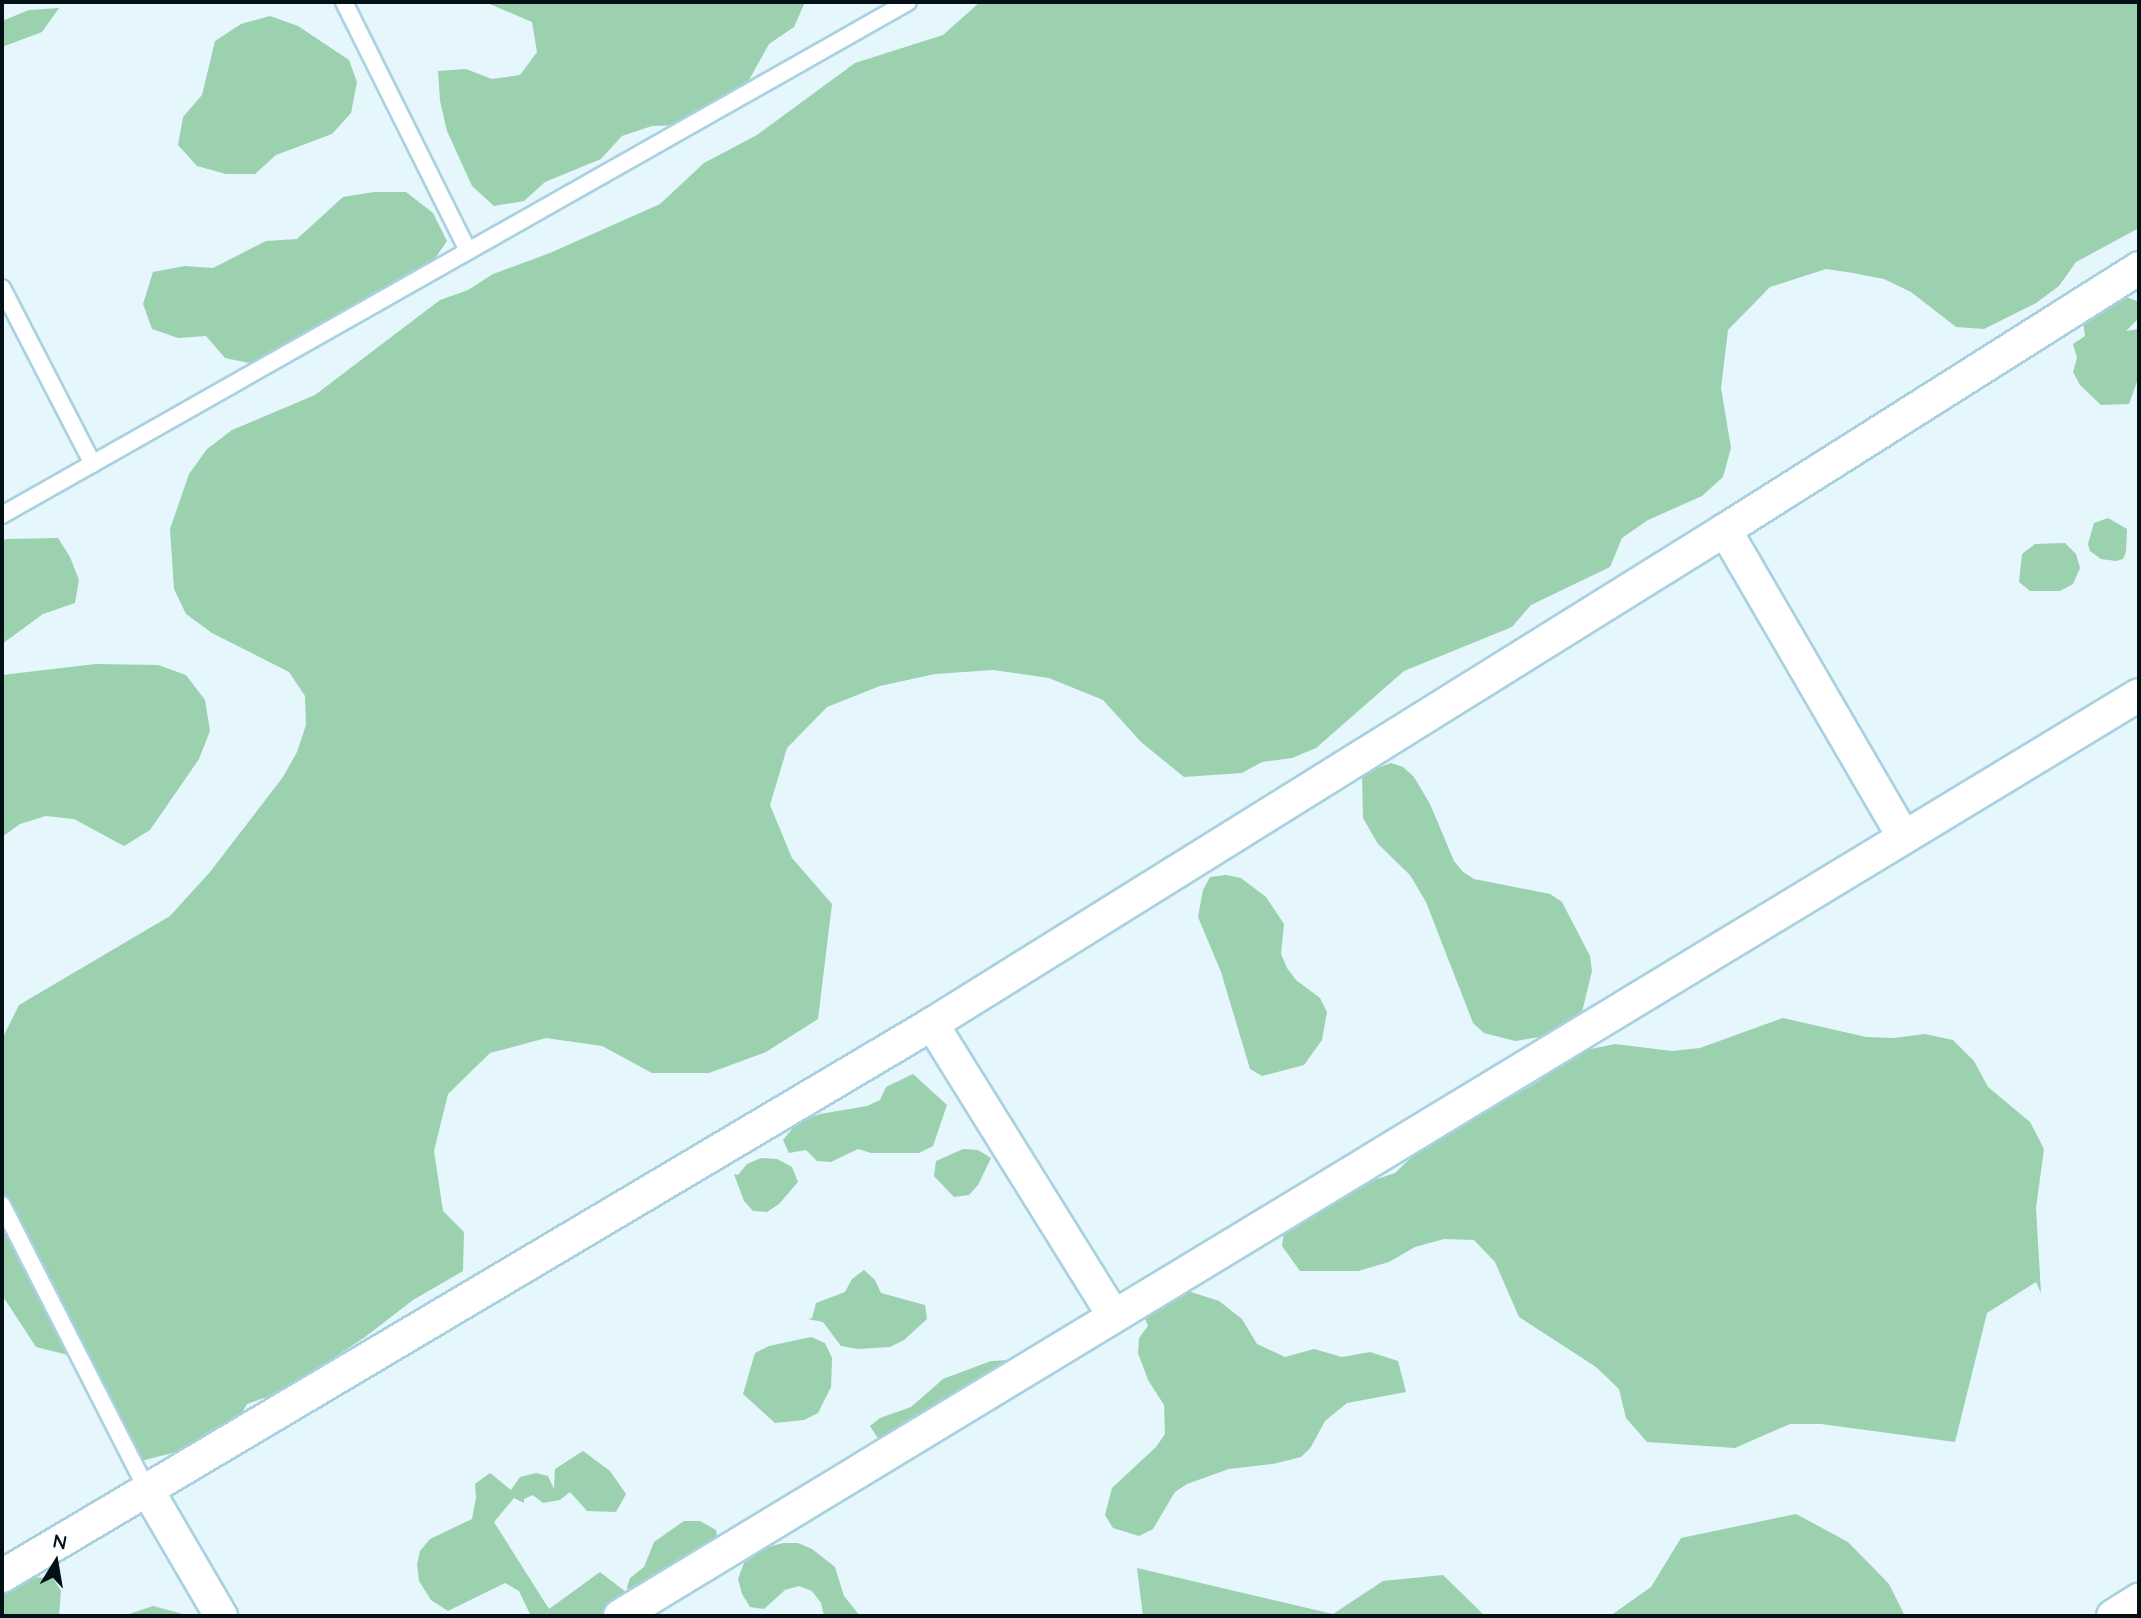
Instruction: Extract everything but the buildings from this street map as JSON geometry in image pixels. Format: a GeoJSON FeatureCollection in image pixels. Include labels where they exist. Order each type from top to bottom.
{"type":"FeatureCollection","features":[{"type":"Feature","properties":{"kind":"street"},"geometry":{"type":"LineString","coordinates":[[2,1576],[932,1024],[1725,530],[2139,268]]}},
{"type":"Feature","properties":{"kind":"street"},"geometry":{"type":"LineString","coordinates":[[1725,530],[1904,837]]}},
{"type":"Feature","properties":{"kind":"street"},"geometry":{"type":"LineString","coordinates":[[620,1616],[2139,695]]}},
{"type":"Feature","properties":{"kind":"street"},"geometry":{"type":"LineString","coordinates":[[932,1024],[1114,1316]]}},
{"type":"Feature","properties":{"kind":"street"},"geometry":{"type":"LineString","coordinates":[[148,1491],[221,1616]]}},
{"type":"Feature","properties":{"kind":"street"},"geometry":{"type":"LineString","coordinates":[[2113,1616],[2139,1600]]}},
{"type":"Feature","properties":{"kind":"lane"},"geometry":{"type":"LineString","coordinates":[[344,2],[468,251]]}},
{"type":"Feature","properties":{"kind":"lane"},"geometry":{"type":"LineString","coordinates":[[2,515],[908,2]]}},
{"type":"Feature","properties":{"kind":"lane"},"geometry":{"type":"LineString","coordinates":[[2,288],[93,464]]}},
{"type":"Feature","properties":{"kind":"lane"},"geometry":{"type":"LineString","coordinates":[[2,1205],[148,1491]]}},
{"type":"Feature","properties":{"kind":"green space"},"geometry":{"type":"Polygon","coordinates":[[[485,2],[805,2],[794,27],[769,44],[740,96],[684,125],[652,126],[622,136],[601,159],[545,182],[524,201],[494,206],[472,186],[447,131],[440,101],[438,71],[466,69],[492,79],[520,75],[537,52],[532,22],[485,2]]]}},
{"type":"Feature","properties":{"kind":"green space"},"geometry":{"type":"Polygon","coordinates":[[[980,2],[2139,2],[2139,228],[2076,262],[2059,286],[2036,303],[1984,329],[1956,327],[1911,292],[1884,279],[1826,269],[1770,287],[1728,330],[1721,388],[1731,448],[1723,477],[1702,496],[1648,520],[1622,538],[1610,567],[1531,605],[1512,627],[1404,671],[1316,748],[1292,758],[1262,762],[1242,773],[1184,777],[1141,742],[1103,700],[1049,678],[993,670],[935,674],[880,686],[827,707],[787,748],[770,805],[792,858],[832,904],[818,1019],[766,1052],[709,1073],[652,1073],[602,1046],[546,1038],[490,1053],[448,1094],[434,1151],[443,1211],[464,1232],[463,1271],[413,1300],[365,1337],[284,1391],[247,1404],[234,1427],[180,1451],[137,1462],[72,1356],[36,1347],[2,1295],[2,1039],[19,1005],[170,916],[210,872],[283,777],[297,752],[306,725],[305,696],[289,672],[212,633],[186,614],[174,589],[170,529],[189,474],[207,449],[232,430],[315,395],[440,300],[468,290],[493,274],[550,253],[660,204],[704,163],[757,135],[855,63],[943,35],[980,2]]]}},
{"type":"Feature","properties":{"kind":"green space"},"geometry":{"type":"Polygon","coordinates":[[[59,8],[42,32],[2,47],[2,21],[29,10],[59,8]]]}},
{"type":"Feature","properties":{"kind":"green space"},"geometry":{"type":"Polygon","coordinates":[[[270,16],[298,26],[349,60],[357,82],[351,113],[332,134],[276,155],[255,174],[226,174],[197,166],[178,145],[183,117],[202,95],[215,41],[241,24],[270,16]]]}},
{"type":"Feature","properties":{"kind":"green space"},"geometry":{"type":"Polygon","coordinates":[[[374,192],[406,192],[433,213],[447,241],[432,263],[254,364],[225,358],[206,336],[178,338],[152,329],[143,304],[153,272],[185,266],[213,268],[266,241],[297,239],[343,197],[374,192]]]}},
{"type":"Feature","properties":{"kind":"green space"},"geometry":{"type":"Polygon","coordinates":[[[2096,278],[2104,288],[2139,302],[2139,318],[2126,331],[2139,329],[2139,376],[2129,404],[2101,405],[2080,385],[2073,372],[2077,358],[2073,344],[2085,336],[2082,314],[2074,302],[2076,288],[2096,278]]]}},
{"type":"Feature","properties":{"kind":"green space"},"geometry":{"type":"Polygon","coordinates":[[[2108,518],[2127,529],[2126,552],[2123,559],[2116,561],[2101,559],[2090,551],[2088,544],[2094,523],[2108,518]]]}},
{"type":"Feature","properties":{"kind":"green space"},"geometry":{"type":"Polygon","coordinates":[[[58,538],[70,557],[79,580],[75,603],[43,614],[2,644],[2,542],[6,539],[58,538]]]}},
{"type":"Feature","properties":{"kind":"green space"},"geometry":{"type":"Polygon","coordinates":[[[2065,543],[2076,554],[2080,568],[2073,584],[2060,591],[2030,591],[2019,582],[2022,554],[2035,544],[2065,543]]]}},
{"type":"Feature","properties":{"kind":"green space"},"geometry":{"type":"Polygon","coordinates":[[[96,664],[158,665],[186,675],[205,700],[210,731],[199,759],[150,830],[124,846],[74,819],[46,816],[20,824],[2,837],[2,675],[96,664]]]}},
{"type":"Feature","properties":{"kind":"green space"},"geometry":{"type":"Polygon","coordinates":[[[1391,763],[1403,767],[1414,777],[1430,804],[1454,861],[1463,872],[1474,879],[1550,894],[1562,902],[1590,956],[1592,971],[1582,1012],[1559,1034],[1515,1041],[1484,1033],[1473,1023],[1426,902],[1410,875],[1378,844],[1363,818],[1362,774],[1391,763]]]}},
{"type":"Feature","properties":{"kind":"green space"},"geometry":{"type":"Polygon","coordinates":[[[1226,875],[1241,878],[1266,897],[1284,924],[1281,954],[1287,968],[1296,980],[1320,998],[1327,1012],[1322,1040],[1304,1065],[1262,1076],[1250,1069],[1221,972],[1198,917],[1203,890],[1210,877],[1226,875]]]}},
{"type":"Feature","properties":{"kind":"green space"},"geometry":{"type":"Polygon","coordinates":[[[1783,1018],[1866,1037],[1894,1038],[1925,1034],[1953,1040],[1974,1061],[1988,1087],[2030,1122],[2044,1149],[2036,1208],[2041,1293],[2036,1282],[1987,1313],[1955,1442],[1821,1424],[1790,1424],[1735,1448],[1647,1442],[1626,1418],[1619,1389],[1596,1367],[1519,1317],[1495,1262],[1474,1240],[1444,1239],[1415,1247],[1389,1262],[1358,1271],[1300,1271],[1282,1246],[1286,1217],[1339,1192],[1395,1173],[1415,1154],[1432,1130],[1513,1096],[1539,1081],[1561,1062],[1586,1050],[1615,1044],[1672,1051],[1700,1048],[1783,1018]]]}},
{"type":"Feature","properties":{"kind":"green space"},"geometry":{"type":"Polygon","coordinates":[[[913,1074],[947,1105],[933,1146],[919,1153],[871,1153],[858,1149],[831,1162],[817,1161],[806,1150],[789,1153],[783,1140],[804,1120],[820,1114],[867,1106],[880,1100],[886,1087],[913,1074]]]}},
{"type":"Feature","properties":{"kind":"green space"},"geometry":{"type":"Polygon","coordinates":[[[963,1149],[978,1150],[991,1158],[978,1185],[969,1195],[954,1197],[934,1176],[936,1161],[963,1149]]]}},
{"type":"Feature","properties":{"kind":"green space"},"geometry":{"type":"Polygon","coordinates":[[[761,1158],[777,1159],[792,1167],[798,1182],[779,1204],[767,1212],[753,1211],[744,1201],[734,1174],[738,1175],[747,1164],[761,1158]]]}},
{"type":"Feature","properties":{"kind":"green space"},"geometry":{"type":"Polygon","coordinates":[[[864,1270],[875,1280],[881,1293],[925,1305],[927,1319],[904,1340],[890,1347],[858,1349],[841,1346],[823,1322],[808,1319],[812,1318],[816,1303],[845,1292],[852,1279],[864,1270]]]}},
{"type":"Feature","properties":{"kind":"green space"},"geometry":{"type":"Polygon","coordinates":[[[1191,1292],[1219,1301],[1242,1319],[1257,1344],[1285,1357],[1314,1349],[1342,1357],[1370,1352],[1398,1361],[1406,1392],[1347,1403],[1325,1421],[1311,1447],[1301,1457],[1273,1464],[1229,1469],[1187,1484],[1175,1492],[1153,1529],[1139,1536],[1113,1528],[1105,1515],[1112,1488],[1156,1447],[1165,1434],[1164,1405],[1148,1380],[1138,1353],[1139,1338],[1148,1326],[1144,1316],[1161,1293],[1191,1292]]]}},
{"type":"Feature","properties":{"kind":"green space"},"geometry":{"type":"Polygon","coordinates":[[[811,1337],[825,1343],[832,1358],[831,1387],[818,1413],[804,1420],[775,1423],[743,1394],[755,1353],[769,1346],[811,1337]]]}},
{"type":"Feature","properties":{"kind":"green space"},"geometry":{"type":"Polygon","coordinates":[[[1010,1360],[1007,1374],[893,1440],[879,1440],[870,1426],[880,1418],[911,1407],[943,1379],[991,1361],[1010,1360]]]}},
{"type":"Feature","properties":{"kind":"green space"},"geometry":{"type":"Polygon","coordinates":[[[583,1451],[610,1471],[626,1494],[616,1512],[587,1511],[570,1492],[560,1500],[543,1503],[533,1495],[524,1499],[524,1503],[514,1498],[494,1522],[549,1609],[600,1572],[626,1592],[634,1603],[615,1616],[531,1616],[519,1591],[505,1583],[448,1611],[431,1600],[419,1581],[417,1564],[420,1551],[430,1539],[472,1519],[476,1498],[475,1484],[490,1473],[511,1490],[520,1477],[536,1473],[548,1476],[554,1489],[555,1469],[583,1451]]]}},
{"type":"Feature","properties":{"kind":"green space"},"geometry":{"type":"Polygon","coordinates":[[[1796,1514],[1848,1542],[1889,1584],[1905,1616],[1610,1616],[1651,1587],[1681,1538],[1796,1514]]]}},
{"type":"Feature","properties":{"kind":"green space"},"geometry":{"type":"Polygon","coordinates":[[[684,1521],[700,1521],[716,1530],[719,1550],[629,1593],[627,1587],[630,1578],[644,1567],[654,1542],[684,1521]]]}},
{"type":"Feature","properties":{"kind":"green space"},"geometry":{"type":"Polygon","coordinates":[[[798,1543],[812,1549],[835,1567],[844,1596],[860,1616],[824,1616],[821,1603],[812,1591],[799,1586],[785,1590],[764,1609],[750,1607],[742,1594],[738,1579],[744,1563],[768,1547],[798,1543]]]}},
{"type":"Feature","properties":{"kind":"green space"},"geometry":{"type":"Polygon","coordinates":[[[1137,1568],[1333,1614],[1383,1581],[1443,1575],[1485,1616],[1143,1616],[1137,1568]]]}},
{"type":"Feature","properties":{"kind":"green space"},"geometry":{"type":"Polygon","coordinates":[[[23,1577],[53,1578],[61,1591],[59,1616],[2,1616],[2,1581],[23,1577]]]}},
{"type":"Feature","properties":{"kind":"green space"},"geometry":{"type":"Polygon","coordinates":[[[153,1606],[183,1614],[184,1616],[123,1616],[153,1606]]]}}]}
